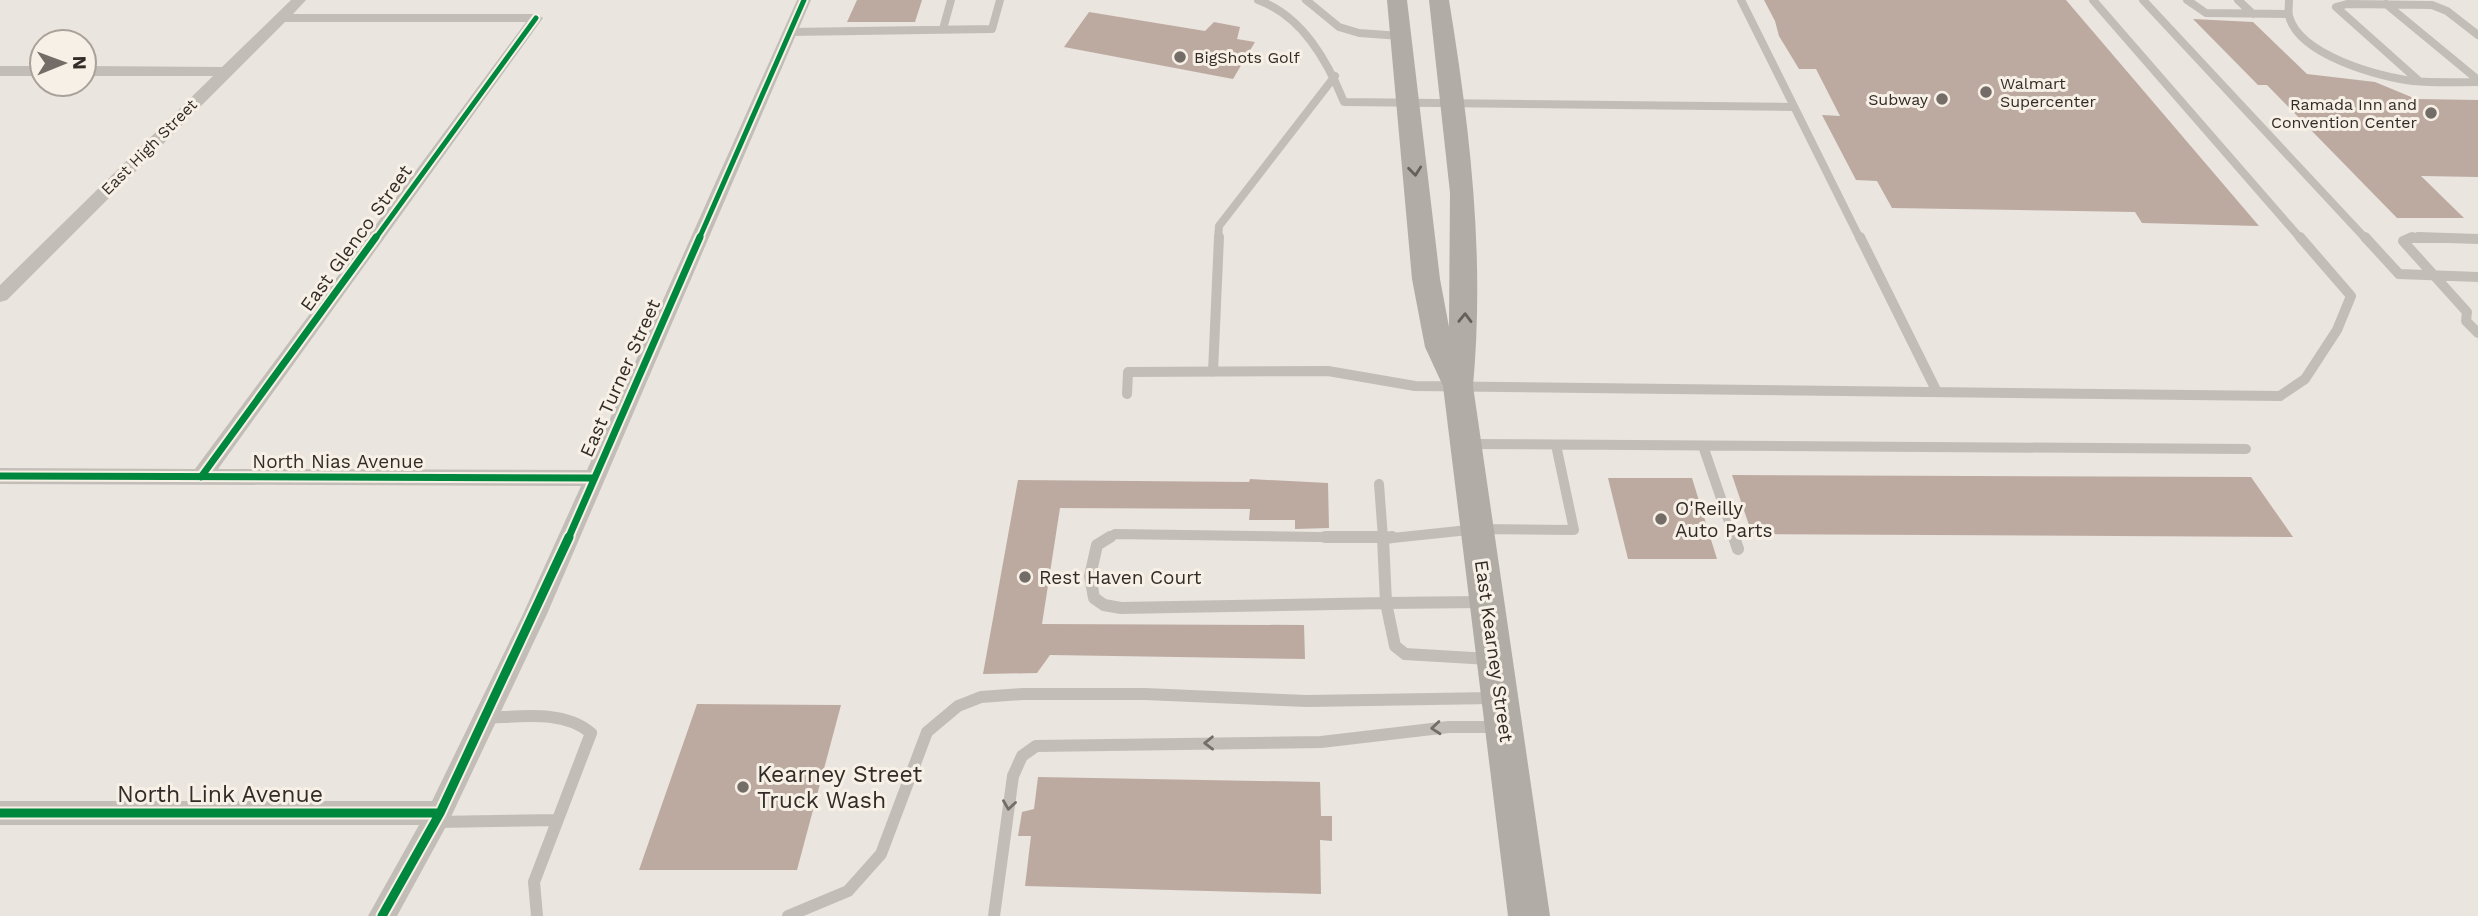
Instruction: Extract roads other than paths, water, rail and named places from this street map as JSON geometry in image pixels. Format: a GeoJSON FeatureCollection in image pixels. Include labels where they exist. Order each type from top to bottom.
{"type":"FeatureCollection","features":[{"type":"Feature","properties":{"kind":"main road","name":"East Kearney Street"},"geometry":{"type":"LineString","coordinates":[[1397,0],[1426,279],[1439,347],[1458,386]]}},
{"type":"Feature","properties":{"kind":"main road","name":"East Kearney Street"},"geometry":{"type":"LineString","coordinates":[[1439,0],[1451,78],[1461,179],[1466,284],[1465,334],[1458,386],[1529,916]]}},
{"type":"Feature","properties":{"kind":"main road"},"geometry":{"type":"LineString","coordinates":[[1451,78],[1457,23],[1455,0]]}},
{"type":"Feature","properties":{"kind":"street","name":"East High Street"},"geometry":{"type":"LineString","coordinates":[[0,296],[299,0]]}},
{"type":"Feature","properties":{"kind":"street","name":"East Turner Street"},"geometry":{"type":"LineString","coordinates":[[382,916],[438,818],[534,614],[804,0]]}},
{"type":"Feature","properties":{"kind":"street","name":"East Glenco Street"},"geometry":{"type":"LineString","coordinates":[[201,477],[536,18],[282,18]]}},
{"type":"Feature","properties":{"kind":"street"},"geometry":{"type":"LineString","coordinates":[[0,71],[28,71]]}},
{"type":"Feature","properties":{"kind":"street"},"geometry":{"type":"LineString","coordinates":[[98,71],[224,72]]}},
{"type":"Feature","properties":{"kind":"street","name":"North Nias Avenue"},"geometry":{"type":"LineString","coordinates":[[0,475],[592,478]]}},
{"type":"Feature","properties":{"kind":"street","name":"North Link Avenue"},"geometry":{"type":"LineString","coordinates":[[0,813],[438,818]]}},
{"type":"Feature","properties":{"kind":"lane"},"geometry":{"type":"LineString","coordinates":[[943,29],[951,0]]}},
{"type":"Feature","properties":{"kind":"lane"},"geometry":{"type":"LineString","coordinates":[[790,32],[992,29],[1000,0]]}},
{"type":"Feature","properties":{"kind":"lane"},"geometry":{"type":"LineString","coordinates":[[1258,0],[1278,9],[1311,40],[1335,76],[1344,102],[1792,107]]}},
{"type":"Feature","properties":{"kind":"lane"},"geometry":{"type":"LineString","coordinates":[[1306,0],[1339,27],[1359,33],[1401,36]]}},
{"type":"Feature","properties":{"kind":"lane"},"geometry":{"type":"LineString","coordinates":[[1741,0],[1792,107],[1937,392]]}},
{"type":"Feature","properties":{"kind":"lane"},"geometry":{"type":"LineString","coordinates":[[1127,394],[1128,372],[1328,371],[1415,386],[2280,396],[2305,379],[2337,330],[2351,296],[2092,0]]}},
{"type":"Feature","properties":{"kind":"lane"},"geometry":{"type":"LineString","coordinates":[[2143,0],[2399,274],[2478,277]]}},
{"type":"Feature","properties":{"kind":"lane"},"geometry":{"type":"LineString","coordinates":[[2187,0],[2206,13],[2288,14]]}},
{"type":"Feature","properties":{"kind":"lane"},"geometry":{"type":"LineString","coordinates":[[2238,0],[2253,14]]}},
{"type":"Feature","properties":{"kind":"lane"},"geometry":{"type":"LineString","coordinates":[[2289,0],[2288,14],[2303,36],[2325,53],[2365,70],[2419,81],[2478,81]]}},
{"type":"Feature","properties":{"kind":"lane"},"geometry":{"type":"LineString","coordinates":[[2419,81],[2336,7],[2347,4],[2441,7],[2478,35]]}},
{"type":"Feature","properties":{"kind":"lane"},"geometry":{"type":"LineString","coordinates":[[2386,4],[2478,81]]}},
{"type":"Feature","properties":{"kind":"lane"},"geometry":{"type":"LineString","coordinates":[[1213,372],[1219,226],[1335,76]]}},
{"type":"Feature","properties":{"kind":"lane"},"geometry":{"type":"LineString","coordinates":[[2478,239],[2403,240],[2467,312],[2466,321],[2478,333]]}},
{"type":"Feature","properties":{"kind":"lane"},"geometry":{"type":"LineString","coordinates":[[1466,444],[2246,449]]}},
{"type":"Feature","properties":{"kind":"lane"},"geometry":{"type":"LineString","coordinates":[[1488,602],[1121,608],[1095,601],[1090,584],[1097,545],[1115,534],[1383,538],[1478,529],[1574,530],[1556,445]]}},
{"type":"Feature","properties":{"kind":"lane"},"geometry":{"type":"LineString","coordinates":[[1703,446],[1738,549]]}},
{"type":"Feature","properties":{"kind":"lane"},"geometry":{"type":"LineString","coordinates":[[1379,484],[1386,603],[1395,646],[1405,654],[1495,659]]}},
{"type":"Feature","properties":{"kind":"lane"},"geometry":{"type":"LineString","coordinates":[[788,916],[848,891],[881,854],[926,732],[958,706],[981,697],[1023,694],[1145,694],[1502,713]]}},
{"type":"Feature","properties":{"kind":"lane"},"geometry":{"type":"LineString","coordinates":[[994,916],[1013,776],[1023,756],[1036,746],[1321,742],[1449,727],[1502,713]]}},
{"type":"Feature","properties":{"kind":"lane"},"geometry":{"type":"LineString","coordinates":[[485,718],[571,719],[585,725],[591,733],[534,881],[537,916]]}},
{"type":"Feature","properties":{"kind":"lane"},"geometry":{"type":"LineString","coordinates":[[438,818],[557,820]]}},
{"type":"Feature","properties":{"kind":"place","name":"BigShots Golf"},"geometry":{"type":"Point","coordinates":[1180,57]}},
{"type":"Feature","properties":{"kind":"place","name":"Walmart Supercenter"},"geometry":{"type":"Point","coordinates":[1986,92]}},
{"type":"Feature","properties":{"kind":"place","name":"Subway"},"geometry":{"type":"Point","coordinates":[1942,99]}},
{"type":"Feature","properties":{"kind":"place","name":"Ramada Inn and Convention Center"},"geometry":{"type":"Point","coordinates":[2431,113]}},
{"type":"Feature","properties":{"kind":"place","name":"O'Reilly Auto Parts"},"geometry":{"type":"Point","coordinates":[1661,519]}},
{"type":"Feature","properties":{"kind":"place","name":"Rest Haven Court"},"geometry":{"type":"Point","coordinates":[1025,577]}},
{"type":"Feature","properties":{"kind":"place","name":"Kearney Street Truck Wash"},"geometry":{"type":"Point","coordinates":[743,787]}}]}
